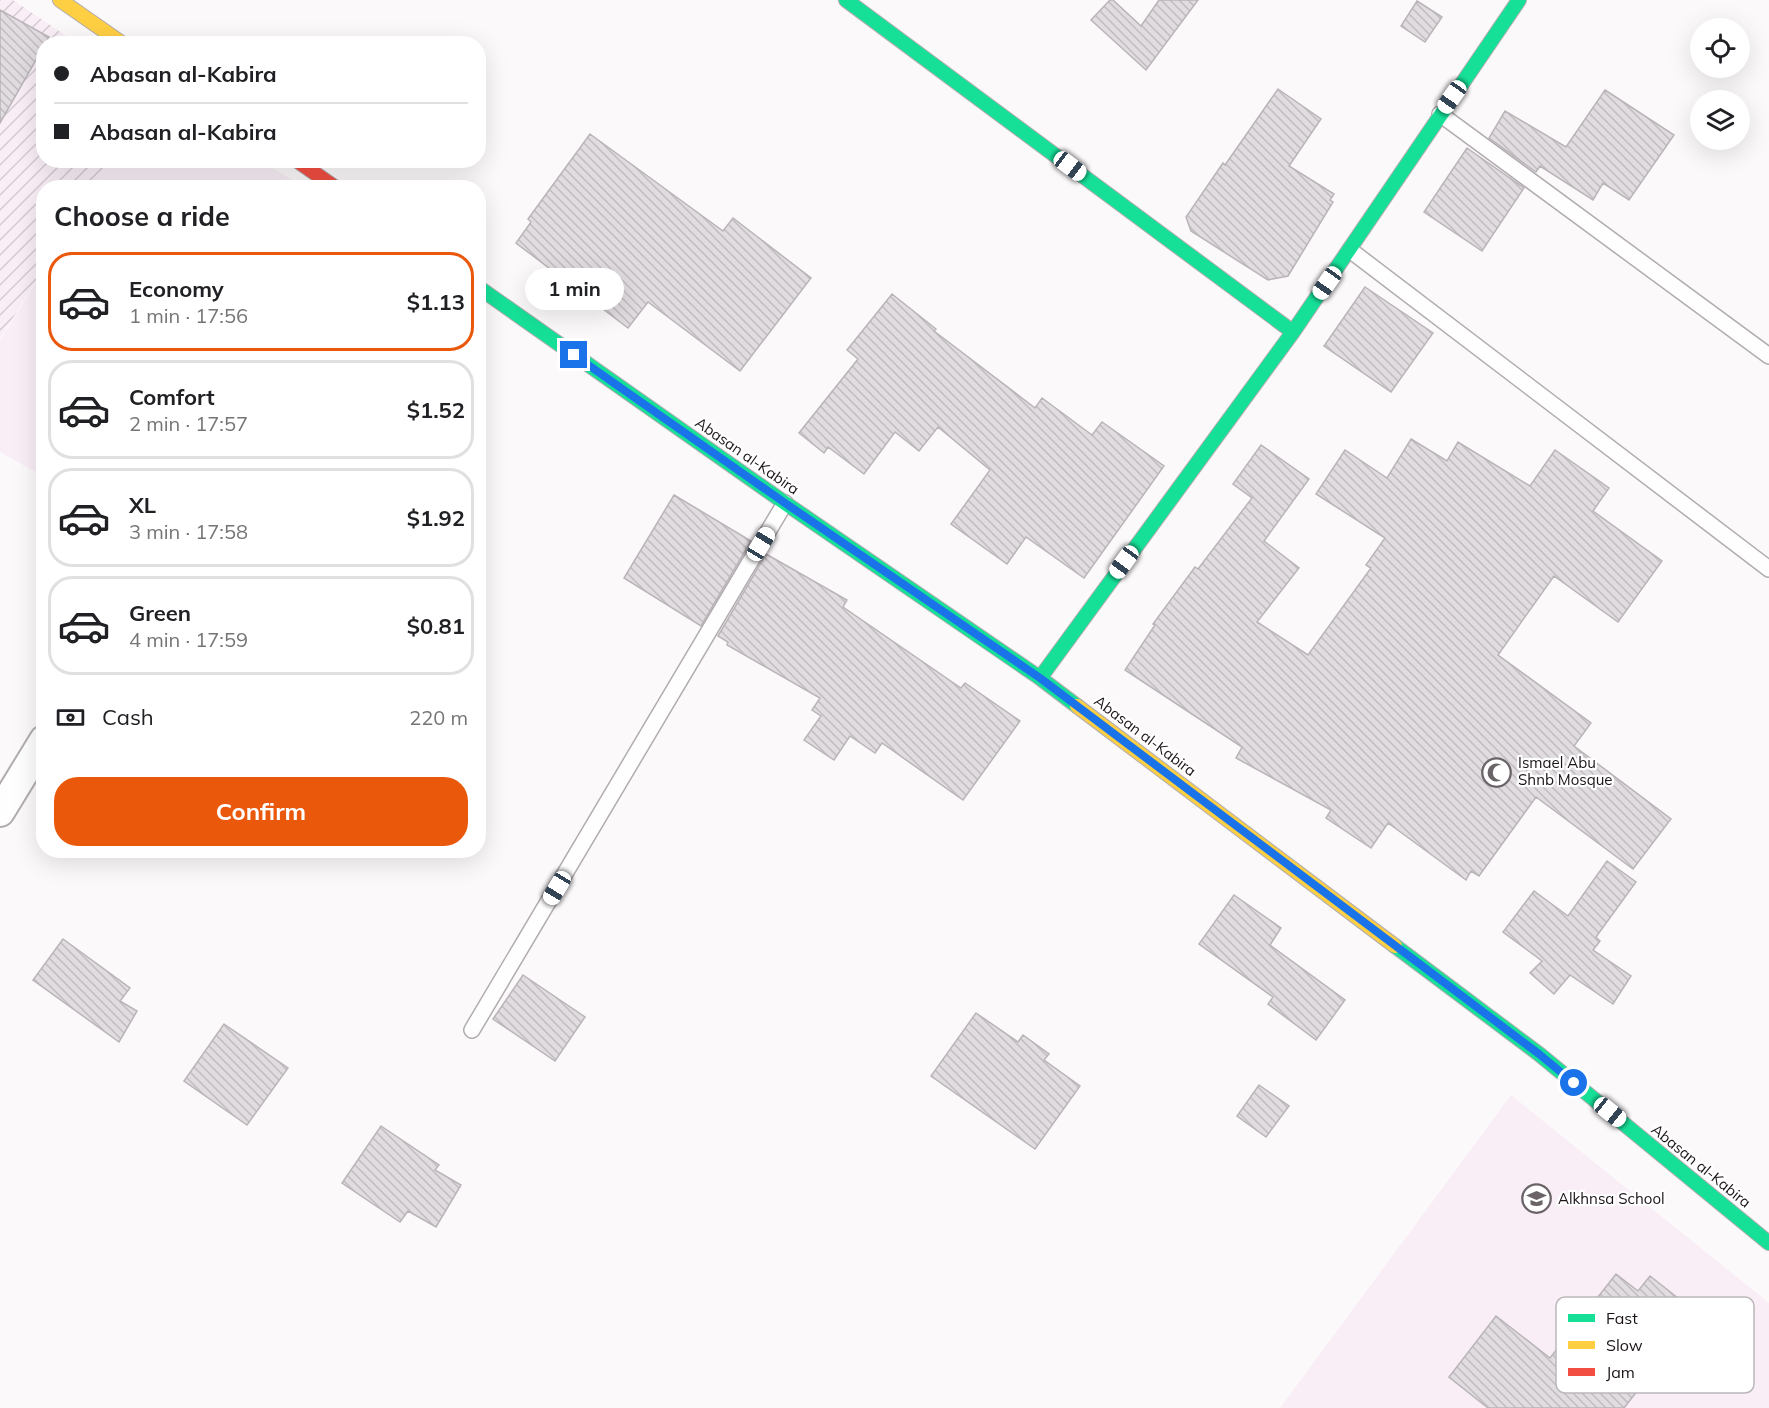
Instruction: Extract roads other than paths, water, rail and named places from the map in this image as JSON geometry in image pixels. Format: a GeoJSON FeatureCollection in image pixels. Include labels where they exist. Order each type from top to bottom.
{"type":"FeatureCollection","features":[{"type":"Feature","properties":{"kind":"main road"},"geometry":{"type":"LineString","coordinates":[[60,0],[112,36]]}},
{"type":"Feature","properties":{"kind":"main road"},"geometry":{"type":"LineString","coordinates":[[846,0],[1293,332]]}},
{"type":"Feature","properties":{"kind":"main road"},"geometry":{"type":"LineString","coordinates":[[1040,678],[1293,332],[1440,114],[1510,3]]}},
{"type":"Feature","properties":{"kind":"main road"},"geometry":{"type":"LineString","coordinates":[[307,168],[325,180]]}},
{"type":"Feature","properties":{"kind":"main road","name":"Abasan al-Kabira"},"geometry":{"type":"LineString","coordinates":[[486,293],[785,503],[1040,678],[1539,1054],[1769,1243]]}},
{"type":"Feature","properties":{"kind":"street"},"geometry":{"type":"LineString","coordinates":[[0,812],[36,753]]}},
{"type":"Feature","properties":{"kind":"lane"},"geometry":{"type":"LineString","coordinates":[[1440,114],[1769,356]]}},
{"type":"Feature","properties":{"kind":"lane"},"geometry":{"type":"LineString","coordinates":[[1350,250],[1769,569]]}},
{"type":"Feature","properties":{"kind":"lane"},"geometry":{"type":"LineString","coordinates":[[472,1030],[785,503]]}},
{"type":"Feature","properties":{"kind":"place","name":"Ismael Abu Shnb Mosque"},"geometry":{"type":"Point","coordinates":[1497,772]}},
{"type":"Feature","properties":{"kind":"place","name":"Alkhnsa School"},"geometry":{"type":"Point","coordinates":[1537,1199]}}]}
